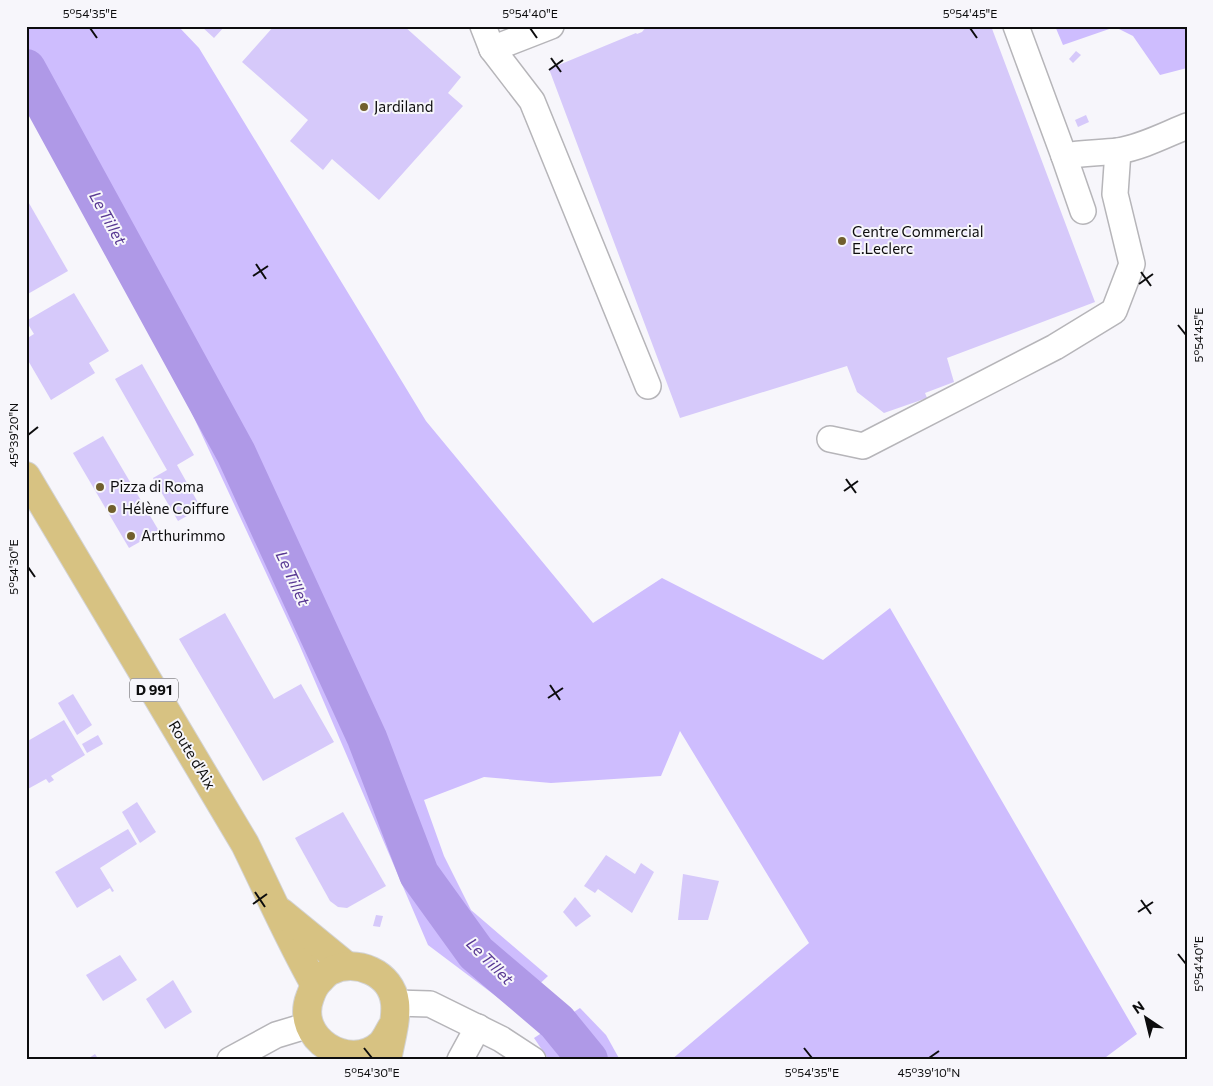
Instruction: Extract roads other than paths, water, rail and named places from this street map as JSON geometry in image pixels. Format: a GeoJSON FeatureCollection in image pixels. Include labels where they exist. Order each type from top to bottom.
{"type":"FeatureCollection","features":[{"type":"Feature","properties":{"kind":"main road","name":"Route d'Aix"},"geometry":{"type":"LineString","coordinates":[[26,476],[245,844],[292,943],[315,985]]}},
{"type":"Feature","properties":{"kind":"main road","name":"Route d'Aix"},"geometry":{"type":"LineString","coordinates":[[276,907],[347,966]]}},
{"type":"Feature","properties":{"kind":"main road"},"geometry":{"type":"LineString","coordinates":[[387,1060],[394,1014],[390,988],[374,972],[366,968],[347,966],[330,971],[315,985],[307,1005],[309,1025],[317,1039],[325,1046],[346,1057],[375,1048],[382,1042],[394,1014]]}},
{"type":"Feature","properties":{"kind":"street"},"geometry":{"type":"LineString","coordinates":[[1016,26],[1083,211]]}},
{"type":"Feature","properties":{"kind":"street"},"geometry":{"type":"LineString","coordinates":[[546,27],[488,38],[532,101],[648,386]]}},
{"type":"Feature","properties":{"kind":"street"},"geometry":{"type":"LineString","coordinates":[[1064,156],[1088,152],[1118,151],[1143,144],[1187,126]]}},
{"type":"Feature","properties":{"kind":"street"},"geometry":{"type":"LineString","coordinates":[[830,439],[863,446],[1055,346],[1114,311],[1132,264],[1115,194],[1118,151]]}},
{"type":"Feature","properties":{"kind":"street"},"geometry":{"type":"LineString","coordinates":[[394,1014],[430,1004],[501,1039],[533,1060]]}},
{"type":"Feature","properties":{"kind":"street"},"geometry":{"type":"LineString","coordinates":[[230,1060],[276,1035],[309,1025]]}},
{"type":"Feature","properties":{"kind":"street"},"geometry":{"type":"LineString","coordinates":[[460,1060],[478,1027]]}},
{"type":"Feature","properties":{"kind":"waterway","name":"Le Tillet"},"geometry":{"type":"LineString","coordinates":[[26,69],[236,453],[367,738],[419,874],[476,953],[557,1022],[588,1060]]}},
{"type":"Feature","properties":{"kind":"place","name":"Jardiland"},"geometry":{"type":"Point","coordinates":[364,107]}},
{"type":"Feature","properties":{"kind":"place","name":"Centre Commercial E.Leclerc"},"geometry":{"type":"Point","coordinates":[842,241]}},
{"type":"Feature","properties":{"kind":"place","name":"Pizza di Roma"},"geometry":{"type":"Point","coordinates":[100,487]}},
{"type":"Feature","properties":{"kind":"place","name":"Hélène Coiffure"},"geometry":{"type":"Point","coordinates":[112,509]}},
{"type":"Feature","properties":{"kind":"place","name":"Arthurimmo"},"geometry":{"type":"Point","coordinates":[131,536]}}]}
